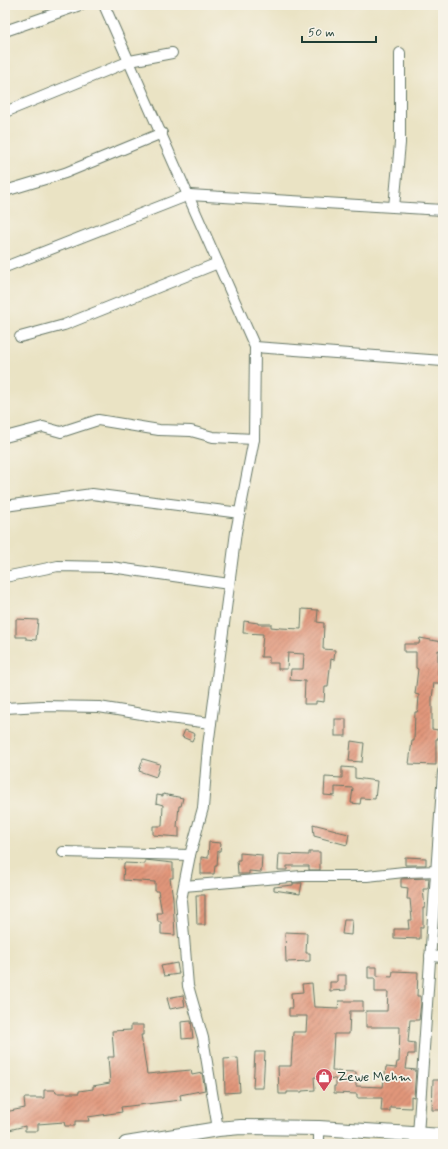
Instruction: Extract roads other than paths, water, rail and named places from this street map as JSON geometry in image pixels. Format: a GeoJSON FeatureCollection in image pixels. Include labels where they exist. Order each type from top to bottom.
{"type":"FeatureCollection","features":[{"type":"Feature","properties":{"kind":"highway"},"geometry":{"type":"LineString","coordinates":[[126,1144],[218,1129],[241,1127],[319,1128],[443,1136]]}},
{"type":"Feature","properties":{"kind":"street"},"geometry":{"type":"LineString","coordinates":[[5,31],[80,5]]}},
{"type":"Feature","properties":{"kind":"street"},"geometry":{"type":"LineString","coordinates":[[104,5],[162,133],[255,347],[254,439],[236,532],[211,723],[203,808],[190,855],[181,900],[188,986],[203,1038],[218,1129]]}},
{"type":"Feature","properties":{"kind":"street"},"geometry":{"type":"LineString","coordinates":[[5,112],[130,61],[172,52]]}},
{"type":"Feature","properties":{"kind":"street"},"geometry":{"type":"LineString","coordinates":[[394,207],[400,143],[400,53]]}},
{"type":"Feature","properties":{"kind":"street"},"geometry":{"type":"LineString","coordinates":[[5,191],[65,173],[162,133]]}},
{"type":"Feature","properties":{"kind":"street"},"geometry":{"type":"LineString","coordinates":[[5,267],[189,195],[443,210]]}},
{"type":"Feature","properties":{"kind":"street"},"geometry":{"type":"LineString","coordinates":[[20,337],[64,325],[218,263]]}},
{"type":"Feature","properties":{"kind":"street"},"geometry":{"type":"LineString","coordinates":[[255,347],[443,361]]}},
{"type":"Feature","properties":{"kind":"street"},"geometry":{"type":"LineString","coordinates":[[5,437],[44,427],[61,432],[98,420],[159,430],[191,431],[213,437],[254,439]]}},
{"type":"Feature","properties":{"kind":"street"},"geometry":{"type":"LineString","coordinates":[[5,506],[92,494],[240,513]]}},
{"type":"Feature","properties":{"kind":"street"},"geometry":{"type":"LineString","coordinates":[[5,577],[58,566],[111,567],[229,584]]}},
{"type":"Feature","properties":{"kind":"street"},"geometry":{"type":"LineString","coordinates":[[5,708],[42,706],[99,707],[160,717],[211,723]]}},
{"type":"Feature","properties":{"kind":"street"},"geometry":{"type":"LineString","coordinates":[[418,1135],[430,956],[440,871],[443,772]]}},
{"type":"Feature","properties":{"kind":"street"},"geometry":{"type":"LineString","coordinates":[[63,852],[190,855]]}},
{"type":"Feature","properties":{"kind":"street"},"geometry":{"type":"LineString","coordinates":[[184,886],[302,876],[367,876],[440,871]]}},
{"type":"Feature","properties":{"kind":"street"},"geometry":{"type":"LineString","coordinates":[[430,956],[443,958]]}},
{"type":"Feature","properties":{"kind":"street"},"geometry":{"type":"LineString","coordinates":[[319,1128],[319,1144]]}},
{"type":"Feature","properties":{"kind":"place","name":"Zewe Mehm"},"geometry":{"type":"Point","coordinates":[324,1092]}}]}
